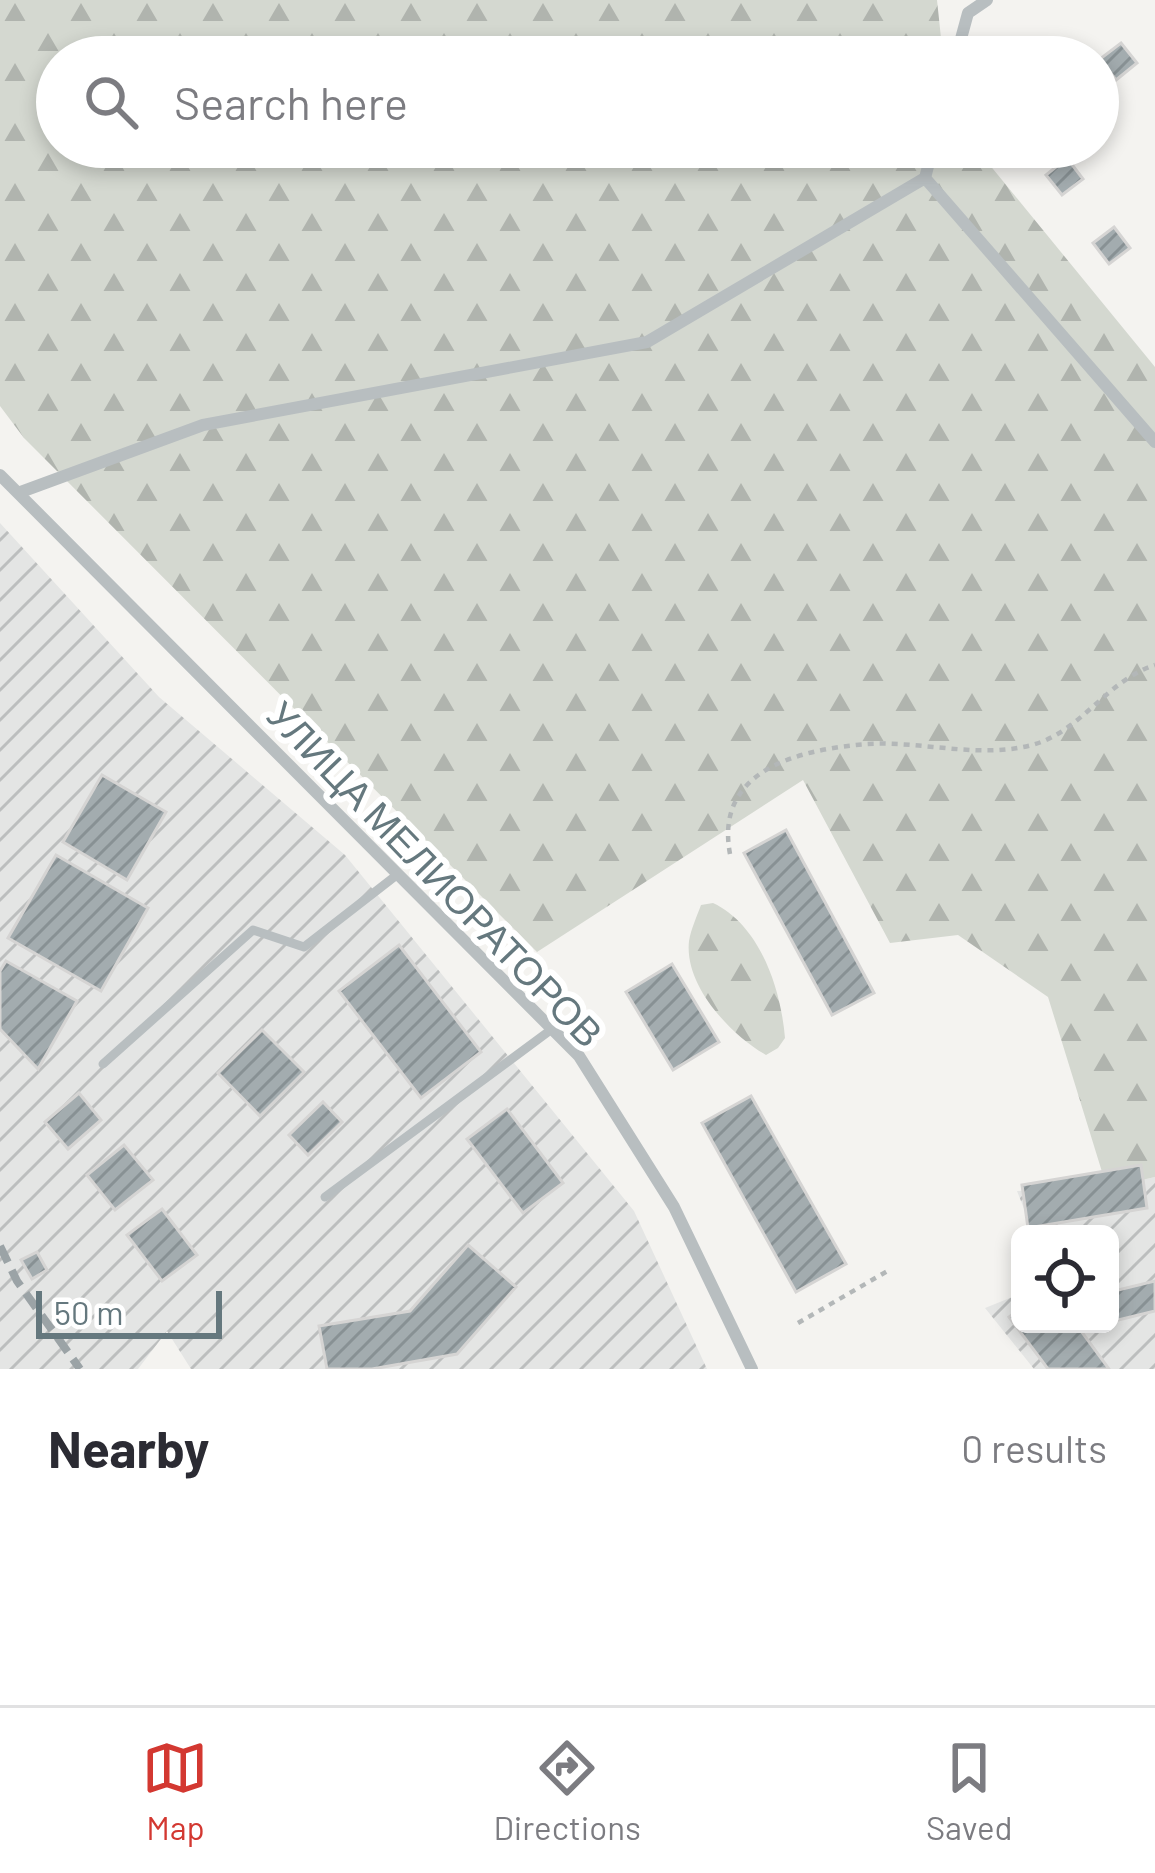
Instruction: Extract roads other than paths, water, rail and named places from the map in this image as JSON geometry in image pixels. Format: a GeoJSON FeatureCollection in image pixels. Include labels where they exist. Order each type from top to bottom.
{"type":"FeatureCollection","features":[{"type":"Feature","properties":{"kind":"street"},"geometry":{"type":"LineString","coordinates":[[962,36],[968,13],[987,0]]}},
{"type":"Feature","properties":{"kind":"street"},"geometry":{"type":"LineString","coordinates":[[17,493],[203,425],[647,342],[926,178],[928,168]]}},
{"type":"Feature","properties":{"kind":"street"},"geometry":{"type":"LineString","coordinates":[[926,178],[1155,442]]}},
{"type":"Feature","properties":{"kind":"street","name":"УЛИЦА МЕЛИОРАТОРОВ"},"geometry":{"type":"LineString","coordinates":[[0,475],[579,1056],[674,1207],[752,1369]]}},
{"type":"Feature","properties":{"kind":"lane"},"geometry":{"type":"LineString","coordinates":[[103,1064],[253,930],[304,947],[398,874]]}},
{"type":"Feature","properties":{"kind":"lane"},"geometry":{"type":"LineString","coordinates":[[325,1197],[552,1029]]}},
{"type":"Feature","properties":{"kind":"railway"},"geometry":{"type":"LineString","coordinates":[[0,1246],[17,1281],[80,1369]]}}]}
